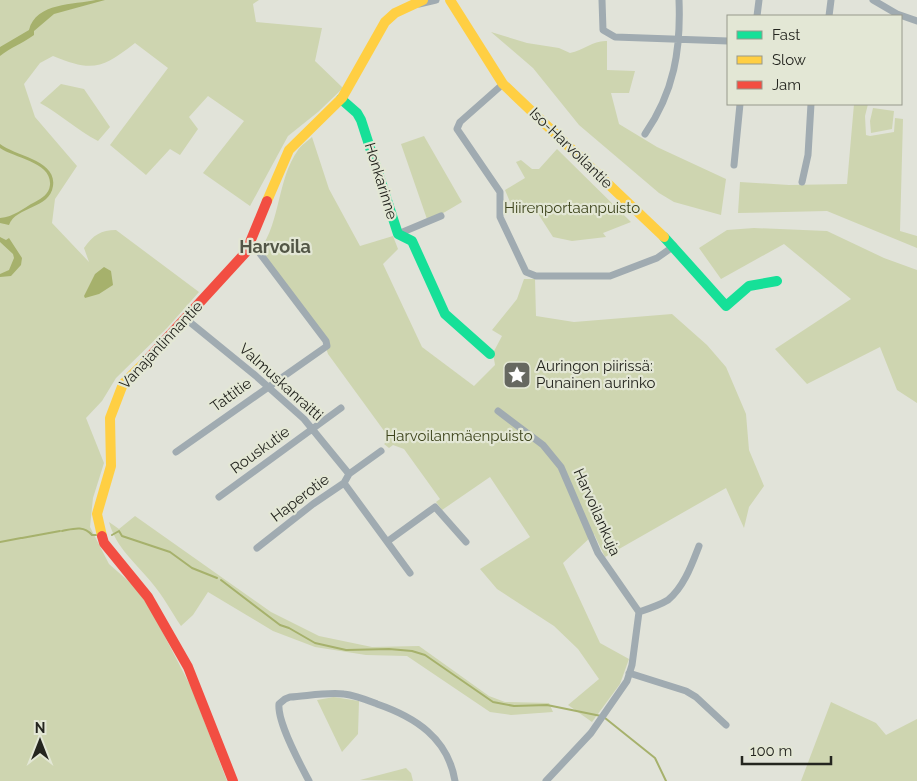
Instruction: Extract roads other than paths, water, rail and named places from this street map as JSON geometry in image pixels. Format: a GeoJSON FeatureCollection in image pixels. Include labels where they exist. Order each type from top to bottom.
{"type":"FeatureCollection","features":[{"type":"Feature","properties":{"kind":"street","name":"Vanajanlinnantie"},"geometry":{"type":"LineString","coordinates":[[233,781],[216,743],[196,687],[170,635],[138,582],[104,543],[98,526],[99,504],[111,466],[110,418],[114,400],[123,384],[186,319],[238,262],[252,243],[289,150],[298,139],[341,99],[355,81],[385,22],[396,12],[423,0]]}},
{"type":"Feature","properties":{"kind":"street","name":"Vanajanlinnantie"},"geometry":{"type":"LineString","coordinates":[[413,5],[436,0]]}},
{"type":"Feature","properties":{"kind":"street","name":"Iso-Harvoilantie"},"geometry":{"type":"LineString","coordinates":[[450,0],[503,84],[674,246],[726,306],[746,286],[756,281],[778,280]]}},
{"type":"Feature","properties":{"kind":"street","name":"Iso-Harvoilantie"},"geometry":{"type":"LineString","coordinates":[[457,0],[466,28]]}},
{"type":"Feature","properties":{"kind":"street"},"geometry":{"type":"LineString","coordinates":[[602,0],[602,22],[604,30],[608,35],[615,37],[727,41]]}},
{"type":"Feature","properties":{"kind":"street"},"geometry":{"type":"LineString","coordinates":[[645,134],[666,98],[678,40],[679,0]]}},
{"type":"Feature","properties":{"kind":"street"},"geometry":{"type":"LineString","coordinates":[[757,15],[759,0]]}},
{"type":"Feature","properties":{"kind":"street"},"geometry":{"type":"LineString","coordinates":[[829,15],[831,0]]}},
{"type":"Feature","properties":{"kind":"street"},"geometry":{"type":"LineString","coordinates":[[873,0],[900,15]]}},
{"type":"Feature","properties":{"kind":"street"},"geometry":{"type":"LineString","coordinates":[[902,16],[917,21]]}},
{"type":"Feature","properties":{"kind":"street"},"geometry":{"type":"LineString","coordinates":[[503,84],[460,122],[457,129],[500,192],[500,217],[526,272],[536,276],[610,276],[657,258],[674,246]]}},
{"type":"Feature","properties":{"kind":"street","name":"Honkarinne"},"geometry":{"type":"LineString","coordinates":[[341,99],[357,113],[361,120],[373,152],[398,234],[412,241],[445,314],[490,354]]}},
{"type":"Feature","properties":{"kind":"street"},"geometry":{"type":"LineString","coordinates":[[734,165],[740,105]]}},
{"type":"Feature","properties":{"kind":"street"},"geometry":{"type":"LineString","coordinates":[[802,182],[808,154],[811,105]]}},
{"type":"Feature","properties":{"kind":"street"},"geometry":{"type":"LineString","coordinates":[[398,234],[442,216]]}},
{"type":"Feature","properties":{"kind":"street","name":"Tattitie"},"geometry":{"type":"LineString","coordinates":[[176,452],[327,346],[326,341],[252,243]]}},
{"type":"Feature","properties":{"kind":"street","name":"Valmuskanraitti"},"geometry":{"type":"LineString","coordinates":[[186,319],[268,386],[312,429],[349,474]]}},
{"type":"Feature","properties":{"kind":"street","name":"Rouskutie"},"geometry":{"type":"LineString","coordinates":[[219,497],[341,408]]}},
{"type":"Feature","properties":{"kind":"street","name":"Harvoilankuja"},"geometry":{"type":"LineString","coordinates":[[498,411],[543,445],[561,467],[598,553],[639,612]]}},
{"type":"Feature","properties":{"kind":"street","name":"Haperotie"},"geometry":{"type":"LineString","coordinates":[[257,548],[313,504],[344,483],[349,474],[382,451]]}},
{"type":"Feature","properties":{"kind":"street"},"geometry":{"type":"LineString","coordinates":[[344,483],[410,573]]}},
{"type":"Feature","properties":{"kind":"street"},"geometry":{"type":"LineString","coordinates":[[388,541],[435,507],[466,542]]}},
{"type":"Feature","properties":{"kind":"street"},"geometry":{"type":"LineString","coordinates":[[546,781],[598,724],[614,702],[629,673],[639,612],[667,600],[674,594],[688,572],[700,546]]}},
{"type":"Feature","properties":{"kind":"street"},"geometry":{"type":"LineString","coordinates":[[629,673],[686,691],[726,725]]}},
{"type":"Feature","properties":{"kind":"street"},"geometry":{"type":"LineString","coordinates":[[309,781],[293,750],[280,711],[280,704],[285,698],[336,694],[372,702],[414,719],[432,734],[442,747],[451,762],[455,781]]}},
{"type":"Feature","properties":{"kind":"waterway"},"geometry":{"type":"LineString","coordinates":[[62,531],[81,529],[92,535],[99,535]]}},
{"type":"Feature","properties":{"kind":"waterway"},"geometry":{"type":"LineString","coordinates":[[22,538],[60,531]]}},
{"type":"Feature","properties":{"kind":"waterway"},"geometry":{"type":"LineString","coordinates":[[112,535],[119,531],[122,536],[170,552],[192,568],[217,578]]}},
{"type":"Feature","properties":{"kind":"waterway"},"geometry":{"type":"LineString","coordinates":[[0,542],[21,538]]}},
{"type":"Feature","properties":{"kind":"waterway"},"geometry":{"type":"LineString","coordinates":[[221,580],[280,625],[315,643],[346,650]]}},
{"type":"Feature","properties":{"kind":"waterway"},"geometry":{"type":"LineString","coordinates":[[347,650],[389,649],[412,651],[425,655],[493,702],[514,706],[547,705],[601,716]]}},
{"type":"Feature","properties":{"kind":"waterway"},"geometry":{"type":"LineString","coordinates":[[605,718],[655,758],[666,781]]}},
{"type":"Feature","properties":{"kind":"place","name":"Auringon piirissä: Punainen aurinko"},"geometry":{"type":"Point","coordinates":[517,375]}},
{"type":"Feature","properties":{"kind":"district","name":"Harvoila"},"geometry":{"type":"Point","coordinates":[275,247]}},
{"type":"Feature","properties":{"kind":"park label","name":"Hiirenportaanpuisto"},"geometry":{"type":"Point","coordinates":[572,208]}},
{"type":"Feature","properties":{"kind":"park label","name":"Harvoilanmäenpuisto"},"geometry":{"type":"Point","coordinates":[459,436]}}]}
